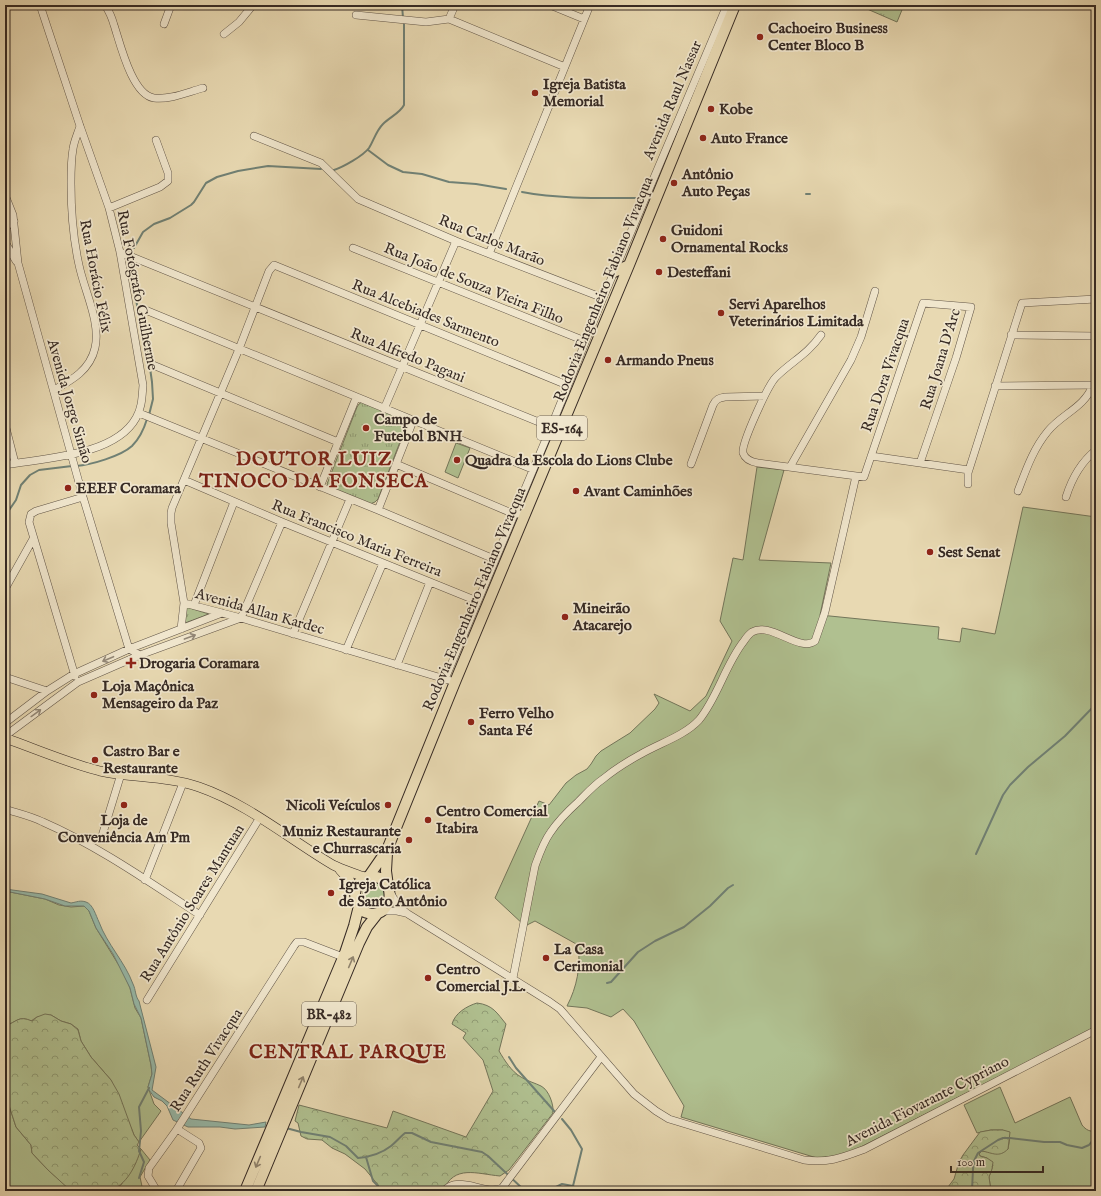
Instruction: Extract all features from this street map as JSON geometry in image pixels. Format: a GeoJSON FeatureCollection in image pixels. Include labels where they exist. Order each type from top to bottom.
{"type":"FeatureCollection","features":[{"type":"Feature","properties":{"kind":"highway","name":"Rodovia Engenheiro Fabiano Vivacqua"},"geometry":{"type":"LineString","coordinates":[[367,877],[387,850],[629,265],[678,131],[736,5]]}},
{"type":"Feature","properties":{"kind":"highway"},"geometry":{"type":"LineString","coordinates":[[614,272],[629,265]]}},
{"type":"Feature","properties":{"kind":"highway","name":"Rodovia Engenheiro Fabiano Vivacqua"},"geometry":{"type":"LineString","coordinates":[[387,850],[386,864],[388,888]]}},
{"type":"Feature","properties":{"kind":"highway"},"geometry":{"type":"LineString","coordinates":[[374,876],[382,879],[388,888],[390,901],[385,909],[380,912],[369,914],[362,910],[359,906],[355,894],[356,886],[367,877],[374,876]]}},
{"type":"Feature","properties":{"kind":"highway","name":"BR-482"},"geometry":{"type":"LineString","coordinates":[[282,1116],[350,940],[359,906]]}},
{"type":"Feature","properties":{"kind":"highway","name":"BR-482"},"geometry":{"type":"LineString","coordinates":[[245,1191],[274,1134],[362,934],[380,912]]}},
{"type":"Feature","properties":{"kind":"highway","name":"BR-482"},"geometry":{"type":"LineString","coordinates":[[256,1191],[274,1134]]}},
{"type":"Feature","properties":{"kind":"main road"},"geometry":{"type":"LineString","coordinates":[[5,737],[85,767],[102,771],[183,783],[210,791],[259,818],[334,865],[367,877]]}},
{"type":"Feature","properties":{"kind":"main road"},"geometry":{"type":"LineString","coordinates":[[334,865],[350,881],[355,894]]}},
{"type":"Feature","properties":{"kind":"street","name":"Rua Fotógrafo Guilherme"},"geometry":{"type":"LineString","coordinates":[[5,465],[72,454],[95,449],[111,442],[123,434],[141,414],[142,401],[143,386],[120,252],[110,208],[80,126],[40,5]]}},
{"type":"Feature","properties":{"kind":"street"},"geometry":{"type":"LineString","coordinates":[[105,5],[110,14],[121,49],[129,68],[139,87],[144,93],[150,97],[162,98],[172,97],[203,88]]}},
{"type":"Feature","properties":{"kind":"street"},"geometry":{"type":"LineString","coordinates":[[164,24],[171,5]]}},
{"type":"Feature","properties":{"kind":"street"},"geometry":{"type":"LineString","coordinates":[[224,34],[246,16],[253,5]]}},
{"type":"Feature","properties":{"kind":"street"},"geometry":{"type":"LineString","coordinates":[[449,19],[455,5]]}},
{"type":"Feature","properties":{"kind":"street"},"geometry":{"type":"LineString","coordinates":[[550,5],[584,19]]}},
{"type":"Feature","properties":{"kind":"street"},"geometry":{"type":"LineString","coordinates":[[489,254],[590,5]]}},
{"type":"Feature","properties":{"kind":"street","name":"Avenida Raul Nassar"},"geometry":{"type":"LineString","coordinates":[[614,272],[678,131],[727,5]]}},
{"type":"Feature","properties":{"kind":"street"},"geometry":{"type":"LineString","coordinates":[[356,16],[434,22],[449,19],[565,67]]}},
{"type":"Feature","properties":{"kind":"street","name":"Rua Horácio Félix"},"geometry":{"type":"LineString","coordinates":[[54,390],[75,378],[84,370],[92,359],[95,347],[96,335],[94,317],[79,266],[71,211],[73,148],[80,126]]}},
{"type":"Feature","properties":{"kind":"street","name":"Rua Carlos Marão"},"geometry":{"type":"LineString","coordinates":[[254,136],[321,163],[358,199],[456,241],[603,298]]}},
{"type":"Feature","properties":{"kind":"street"},"geometry":{"type":"LineString","coordinates":[[110,208],[160,187],[168,181],[168,173],[156,140]]}},
{"type":"Feature","properties":{"kind":"street","name":"Avenida Jorge Simão"},"geometry":{"type":"LineString","coordinates":[[5,195],[14,221],[18,264],[83,498],[130,649]]}},
{"type":"Feature","properties":{"kind":"street"},"geometry":{"type":"LineString","coordinates":[[5,226],[14,221]]}},
{"type":"Feature","properties":{"kind":"street"},"geometry":{"type":"LineString","coordinates":[[5,241],[15,232]]}},
{"type":"Feature","properties":{"kind":"street","name":"Avenida Jorge Simão"},"geometry":{"type":"LineString","coordinates":[[5,241],[18,264]]}},
{"type":"Feature","properties":{"kind":"street"},"geometry":{"type":"LineString","coordinates":[[384,409],[456,241]]}},
{"type":"Feature","properties":{"kind":"street","name":"Rua João de Souza Vieira Filho"},"geometry":{"type":"LineString","coordinates":[[353,248],[585,341]]}},
{"type":"Feature","properties":{"kind":"street","name":"Rua Alfredo Pagani"},"geometry":{"type":"LineString","coordinates":[[120,252],[256,306],[550,427]]}},
{"type":"Feature","properties":{"kind":"street","name":"Avenida Allan Kardec"},"geometry":{"type":"LineString","coordinates":[[274,265],[269,271],[202,438],[172,508],[170,517],[184,603],[241,618],[456,682]]}},
{"type":"Feature","properties":{"kind":"street","name":"Rua Alcebiades Sarmento"},"geometry":{"type":"LineString","coordinates":[[274,265],[567,385]]}},
{"type":"Feature","properties":{"kind":"street"},"geometry":{"type":"LineString","coordinates":[[445,679],[614,272]]}},
{"type":"Feature","properties":{"kind":"street"},"geometry":{"type":"LineString","coordinates":[[790,467],[851,360],[861,337],[875,291]]}},
{"type":"Feature","properties":{"kind":"street"},"geometry":{"type":"LineString","coordinates":[[968,484],[967,478],[969,470],[1022,304],[1096,299]]}},
{"type":"Feature","properties":{"kind":"street","name":"Rua Dora Vivacqua"},"geometry":{"type":"LineString","coordinates":[[856,476],[864,477],[923,303]]}},
{"type":"Feature","properties":{"kind":"street","name":"Rua Joana D'Arc"},"geometry":{"type":"LineString","coordinates":[[920,463],[956,358],[971,307],[923,303]]}},
{"type":"Feature","properties":{"kind":"street"},"geometry":{"type":"LineString","coordinates":[[143,310],[532,469]]}},
{"type":"Feature","properties":{"kind":"street"},"geometry":{"type":"LineString","coordinates":[[513,978],[535,866],[540,850],[549,833],[564,815],[603,779],[640,754],[684,732],[697,722],[709,707],[738,648],[751,632],[758,630],[766,631],[804,644],[815,641],[825,612],[856,476],[753,462],[744,456],[743,452],[744,443],[764,396],[775,378],[813,347],[821,335]]}},
{"type":"Feature","properties":{"kind":"street"},"geometry":{"type":"LineString","coordinates":[[1012,335],[1096,336]]}},
{"type":"Feature","properties":{"kind":"street"},"geometry":{"type":"LineString","coordinates":[[153,365],[338,442]]}},
{"type":"Feature","properties":{"kind":"street"},"geometry":{"type":"LineString","coordinates":[[995,386],[1095,385],[1084,401],[1054,424],[1048,431],[1034,452],[1018,491]]}},
{"type":"Feature","properties":{"kind":"street"},"geometry":{"type":"LineString","coordinates":[[691,464],[713,405],[718,398],[764,396]]}},
{"type":"Feature","properties":{"kind":"street"},"geometry":{"type":"LineString","coordinates":[[320,487],[356,398]]}},
{"type":"Feature","properties":{"kind":"street"},"geometry":{"type":"LineString","coordinates":[[141,414],[378,510],[494,559]]}},
{"type":"Feature","properties":{"kind":"street"},"geometry":{"type":"LineString","coordinates":[[378,510],[412,421]]}},
{"type":"Feature","properties":{"kind":"street"},"geometry":{"type":"LineString","coordinates":[[5,424],[15,463]]}},
{"type":"Feature","properties":{"kind":"street"},"geometry":{"type":"LineString","coordinates":[[1066,497],[1070,483],[1077,471],[1083,462],[1096,450]]}},
{"type":"Feature","properties":{"kind":"street"},"geometry":{"type":"LineString","coordinates":[[871,456],[969,470]]}},
{"type":"Feature","properties":{"kind":"street"},"geometry":{"type":"LineString","coordinates":[[396,464],[514,514],[526,514]]}},
{"type":"Feature","properties":{"kind":"street","name":"Rua Francisco Maria Ferreira"},"geometry":{"type":"LineString","coordinates":[[184,480],[282,522],[477,601]]}},
{"type":"Feature","properties":{"kind":"street"},"geometry":{"type":"LineString","coordinates":[[78,682],[74,674],[29,522],[31,514],[36,511],[83,498]]}},
{"type":"Feature","properties":{"kind":"street"},"geometry":{"type":"LineString","coordinates":[[293,634],[350,499]]}},
{"type":"Feature","properties":{"kind":"street"},"geometry":{"type":"LineString","coordinates":[[194,605],[234,502]]}},
{"type":"Feature","properties":{"kind":"street"},"geometry":{"type":"LineString","coordinates":[[5,737],[78,682],[164,646],[241,618],[282,522]]}},
{"type":"Feature","properties":{"kind":"street"},"geometry":{"type":"LineString","coordinates":[[5,589],[33,539]]}},
{"type":"Feature","properties":{"kind":"street"},"geometry":{"type":"LineString","coordinates":[[346,650],[382,563]]}},
{"type":"Feature","properties":{"kind":"street"},"geometry":{"type":"LineString","coordinates":[[397,665],[430,582]]}},
{"type":"Feature","properties":{"kind":"street"},"geometry":{"type":"LineString","coordinates":[[181,629],[184,603]]}},
{"type":"Feature","properties":{"kind":"street"},"geometry":{"type":"LineString","coordinates":[[5,723],[47,691],[74,674],[130,649],[222,613]]}},
{"type":"Feature","properties":{"kind":"street"},"geometry":{"type":"LineString","coordinates":[[160,638],[164,646]]}},
{"type":"Feature","properties":{"kind":"street"},"geometry":{"type":"LineString","coordinates":[[130,649],[140,656]]}},
{"type":"Feature","properties":{"kind":"street"},"geometry":{"type":"LineString","coordinates":[[5,677],[47,691]]}},
{"type":"Feature","properties":{"kind":"street"},"geometry":{"type":"LineString","coordinates":[[78,839],[99,839],[102,836],[121,774]]}},
{"type":"Feature","properties":{"kind":"street"},"geometry":{"type":"LineString","coordinates":[[146,880],[183,783]]}},
{"type":"Feature","properties":{"kind":"street"},"geometry":{"type":"LineString","coordinates":[[5,809],[42,821],[78,839],[105,854],[200,915]]}},
{"type":"Feature","properties":{"kind":"street","name":"Rua Antônio Soares Mantuan"},"geometry":{"type":"LineString","coordinates":[[147,1000],[259,818]]}},
{"type":"Feature","properties":{"kind":"street"},"geometry":{"type":"LineString","coordinates":[[388,888],[398,906],[408,914]]}},
{"type":"Feature","properties":{"kind":"street"},"geometry":{"type":"LineString","coordinates":[[380,912],[397,911],[408,914]]}},
{"type":"Feature","properties":{"kind":"street","name":"Avenida Fiovarante Cypriano"},"geometry":{"type":"LineString","coordinates":[[408,914],[513,978],[560,1009],[634,1094],[656,1111],[669,1119],[804,1160],[816,1162],[828,1161],[838,1159],[864,1149],[1096,1030]]}},
{"type":"Feature","properties":{"kind":"street","name":"Rua Ruth Vivacqua"},"geometry":{"type":"LineString","coordinates":[[157,1191],[148,1176],[148,1170],[179,1127],[297,942],[304,942],[343,957]]}},
{"type":"Feature","properties":{"kind":"street"},"geometry":{"type":"LineString","coordinates":[[444,1191],[447,1187],[456,1185],[496,1191],[502,1188],[601,1057]]}},
{"type":"Feature","properties":{"kind":"street"},"geometry":{"type":"LineString","coordinates":[[176,1191],[202,1148],[199,1143],[179,1127]]}},
{"type":"Feature","properties":{"kind":"green space"},"geometry":{"type":"Polygon","coordinates":[[[858,5],[904,5],[897,22],[858,5]]]}},
{"type":"Feature","properties":{"kind":"green space"},"geometry":{"type":"Polygon","coordinates":[[[362,402],[408,421],[378,499],[370,504],[330,488],[327,484],[357,407],[362,402]]]}},
{"type":"Feature","properties":{"kind":"green space","name":"Quadra da Escola do Lions Clube"},"geometry":{"type":"Polygon","coordinates":[[[456,443],[470,448],[458,478],[445,472],[456,443]]]}},
{"type":"Feature","properties":{"kind":"green space"},"geometry":{"type":"Polygon","coordinates":[[[757,467],[784,470],[759,560],[831,563],[820,615],[939,627],[938,639],[960,642],[962,628],[995,634],[1023,507],[1096,517],[1096,1027],[845,1155],[817,1158],[681,1117],[684,1106],[634,1021],[623,1009],[611,1017],[587,1008],[567,1006],[576,984],[579,961],[578,945],[535,921],[525,926],[495,898],[539,801],[549,805],[566,783],[587,769],[601,751],[630,733],[655,709],[659,703],[654,694],[690,711],[706,696],[732,641],[720,621],[733,558],[743,560],[757,467]]]}},
{"type":"Feature","properties":{"kind":"green space"},"geometry":{"type":"Polygon","coordinates":[[[186,607],[209,614],[185,623],[186,607]]]}},
{"type":"Feature","properties":{"kind":"green space"},"geometry":{"type":"Polygon","coordinates":[[[375,882],[383,888],[385,895],[380,907],[372,908],[367,906],[365,903],[363,892],[366,885],[375,882]]]}},
{"type":"Feature","properties":{"kind":"green space"},"geometry":{"type":"Polygon","coordinates":[[[5,891],[45,899],[59,905],[71,907],[84,906],[89,911],[96,928],[123,972],[130,988],[135,1008],[141,1018],[152,1074],[148,1087],[154,1104],[161,1111],[139,1142],[134,1135],[111,1080],[91,1057],[81,1041],[78,1029],[71,1024],[61,1021],[51,1015],[37,1017],[31,1021],[21,1019],[5,1026],[5,891]]]}},
{"type":"Feature","properties":{"kind":"green space"},"geometry":{"type":"Polygon","coordinates":[[[477,1003],[491,1008],[506,1024],[499,1051],[508,1066],[521,1077],[544,1088],[549,1094],[553,1106],[553,1113],[509,1170],[500,1176],[475,1173],[460,1174],[453,1177],[443,1191],[383,1191],[365,1169],[345,1154],[332,1148],[322,1140],[307,1139],[301,1136],[298,1123],[295,1121],[299,1105],[387,1128],[393,1111],[466,1137],[493,1091],[483,1060],[463,1038],[466,1033],[452,1024],[456,1016],[462,1010],[477,1003]]]}},
{"type":"Feature","properties":{"kind":"green space"},"geometry":{"type":"Polygon","coordinates":[[[45,1014],[51,1015],[61,1021],[71,1024],[78,1030],[81,1041],[91,1057],[111,1080],[119,1094],[134,1135],[139,1142],[137,1145],[141,1149],[130,1174],[120,1185],[108,1191],[71,1191],[32,1153],[31,1145],[16,1127],[5,1093],[5,1026],[20,1019],[32,1021],[45,1014]]]}},
{"type":"Feature","properties":{"kind":"green space"},"geometry":{"type":"Polygon","coordinates":[[[1000,1087],[1015,1123],[1070,1097],[1082,1125],[1088,1130],[1096,1131],[1096,1191],[991,1191],[989,1177],[993,1165],[987,1158],[980,1156],[979,1154],[982,1151],[990,1152],[1008,1149],[1010,1137],[1003,1130],[991,1130],[977,1133],[964,1105],[1000,1087]]]}},
{"type":"Feature","properties":{"kind":"green space"},"geometry":{"type":"Polygon","coordinates":[[[5,1093],[16,1127],[31,1145],[32,1153],[48,1170],[72,1191],[5,1191],[5,1093]]]}},
{"type":"Feature","properties":{"kind":"green space"},"geometry":{"type":"Polygon","coordinates":[[[1003,1130],[1010,1132],[1008,1149],[1005,1152],[996,1154],[982,1151],[979,1154],[980,1156],[993,1162],[989,1177],[991,1191],[945,1191],[954,1179],[959,1162],[963,1155],[980,1132],[1003,1130]]]}},
{"type":"Feature","properties":{"kind":"green space"},"geometry":{"type":"Polygon","coordinates":[[[141,1149],[150,1160],[140,1177],[143,1191],[108,1191],[121,1185],[135,1164],[141,1149]]]}},
{"type":"Feature","properties":{"kind":"shaded area"},"geometry":{"type":"Polygon","coordinates":[[[5,889],[42,894],[71,903],[84,901],[92,908],[102,930],[130,976],[139,1001],[156,1067],[152,1090],[191,1119],[249,1125],[266,1122],[265,1127],[235,1129],[220,1127],[188,1127],[173,1120],[167,1106],[162,1101],[154,1097],[149,1090],[148,1087],[152,1074],[151,1065],[141,1018],[134,1004],[130,988],[113,954],[96,928],[89,911],[84,906],[65,906],[45,899],[5,891],[5,889]]]}},
{"type":"Feature","properties":{"kind":"waterway"},"geometry":{"type":"LineString","coordinates":[[402,5],[403,18]]}},
{"type":"Feature","properties":{"kind":"waterway"},"geometry":{"type":"LineString","coordinates":[[334,170],[353,161],[366,151],[381,127],[404,105],[404,22]]}},
{"type":"Feature","properties":{"kind":"waterway"},"geometry":{"type":"LineString","coordinates":[[368,150],[388,165],[403,172],[422,174],[449,182],[476,184],[506,189]]}},
{"type":"Feature","properties":{"kind":"waterway"},"geometry":{"type":"LineString","coordinates":[[134,248],[143,232],[154,224],[170,218],[191,205],[206,183],[217,177],[238,171],[268,166],[321,169]]}},
{"type":"Feature","properties":{"kind":"waterway"},"geometry":{"type":"LineString","coordinates":[[522,192],[565,197],[637,198]]}},
{"type":"Feature","properties":{"kind":"waterway"},"geometry":{"type":"LineString","coordinates":[[132,263],[132,276],[141,326],[148,354],[152,382],[153,399],[149,415]]}},
{"type":"Feature","properties":{"kind":"waterway"},"geometry":{"type":"LineString","coordinates":[[76,466],[90,464],[106,459],[127,450],[139,437],[147,419]]}},
{"type":"Feature","properties":{"kind":"waterway"},"geometry":{"type":"LineString","coordinates":[[5,516],[16,500],[21,485],[30,475],[39,470],[72,466]]}},
{"type":"Feature","properties":{"kind":"waterway"},"geometry":{"type":"LineString","coordinates":[[976,854],[1003,795],[1010,785],[1028,767],[1065,736],[1096,704]]}},
{"type":"Feature","properties":{"kind":"waterway"},"geometry":{"type":"LineString","coordinates":[[607,983],[611,982],[638,952],[655,941],[684,927],[733,885]]}},
{"type":"Feature","properties":{"kind":"waterway"},"geometry":{"type":"LineString","coordinates":[[509,1057],[516,1068],[555,1112]]}},
{"type":"Feature","properties":{"kind":"waterway"},"geometry":{"type":"LineString","coordinates":[[139,1178],[144,1162],[139,1151],[141,1131],[139,1107],[149,1088]]}},
{"type":"Feature","properties":{"kind":"waterway"},"geometry":{"type":"LineString","coordinates":[[562,1119],[571,1130],[582,1149],[573,1186]]}},
{"type":"Feature","properties":{"kind":"waterway"},"geometry":{"type":"LineString","coordinates":[[286,1128],[330,1137],[346,1146],[358,1158],[380,1153],[391,1146],[405,1133],[412,1133],[431,1142],[482,1152],[527,1191],[554,1188],[562,1184],[573,1186],[578,1191]]}},
{"type":"Feature","properties":{"kind":"waterway"},"geometry":{"type":"LineString","coordinates":[[972,1191],[974,1161],[978,1153],[998,1140],[1010,1138],[1044,1142],[1060,1142],[1082,1148],[1089,1145],[1096,1136]]}},
{"type":"Feature","properties":{"kind":"waterway"},"geometry":{"type":"LineString","coordinates":[[366,1157],[373,1181],[383,1191]]}},
{"type":"Feature","properties":{"kind":"place","name":"Cachoeiro Business Center Bloco B"},"geometry":{"type":"Point","coordinates":[760,37]}},
{"type":"Feature","properties":{"kind":"place","name":"Igreja Batista Memorial"},"geometry":{"type":"Point","coordinates":[535,93]}},
{"type":"Feature","properties":{"kind":"place","name":"Kobe"},"geometry":{"type":"Point","coordinates":[711,109]}},
{"type":"Feature","properties":{"kind":"place","name":"Auto France"},"geometry":{"type":"Point","coordinates":[703,138]}},
{"type":"Feature","properties":{"kind":"place","name":"Antônio Auto Peças"},"geometry":{"type":"Point","coordinates":[674,183]}},
{"type":"Feature","properties":{"kind":"place","name":"Guidoni Ornamental Rocks"},"geometry":{"type":"Point","coordinates":[663,239]}},
{"type":"Feature","properties":{"kind":"place","name":"Desteffani"},"geometry":{"type":"Point","coordinates":[659,272]}},
{"type":"Feature","properties":{"kind":"place","name":"Servi Aparelhos Veterinários Limitada"},"geometry":{"type":"Point","coordinates":[721,313]}},
{"type":"Feature","properties":{"kind":"place","name":"Armando Pneus"},"geometry":{"type":"Point","coordinates":[608,360]}},
{"type":"Feature","properties":{"kind":"place","name":"Campo de Futebol BNH"},"geometry":{"type":"Point","coordinates":[366,428]}},
{"type":"Feature","properties":{"kind":"place","name":"Quadra da Escola do Lions Clube"},"geometry":{"type":"Point","coordinates":[457,460]}},
{"type":"Feature","properties":{"kind":"place","name":"EEEF Coramara"},"geometry":{"type":"Point","coordinates":[68,488]}},
{"type":"Feature","properties":{"kind":"place","name":"Avant Caminhões"},"geometry":{"type":"Point","coordinates":[576,491]}},
{"type":"Feature","properties":{"kind":"place","name":"Sest Senat"},"geometry":{"type":"Point","coordinates":[930,552]}},
{"type":"Feature","properties":{"kind":"place","name":"Mineirão Atacarejo"},"geometry":{"type":"Point","coordinates":[565,617]}},
{"type":"Feature","properties":{"kind":"place","name":"Drogaria Coramara"},"geometry":{"type":"Point","coordinates":[131,663]}},
{"type":"Feature","properties":{"kind":"place","name":"Loja Maçônica Mensageiro da Paz"},"geometry":{"type":"Point","coordinates":[94,695]}},
{"type":"Feature","properties":{"kind":"place","name":"Ferro Velho Santa Fé"},"geometry":{"type":"Point","coordinates":[471,722]}},
{"type":"Feature","properties":{"kind":"place","name":"Castro Bar e Restaurante"},"geometry":{"type":"Point","coordinates":[95,760]}},
{"type":"Feature","properties":{"kind":"place","name":"Loja de Conveniência Am Pm"},"geometry":{"type":"Point","coordinates":[124,805]}},
{"type":"Feature","properties":{"kind":"place","name":"Nicoli Veículos"},"geometry":{"type":"Point","coordinates":[388,805]}},
{"type":"Feature","properties":{"kind":"place","name":"Centro Comercial Itabira"},"geometry":{"type":"Point","coordinates":[428,820]}},
{"type":"Feature","properties":{"kind":"place","name":"Muniz Restaurante e Churrascaria"},"geometry":{"type":"Point","coordinates":[409,840]}},
{"type":"Feature","properties":{"kind":"place","name":"Igreja Católica de Santo Antônio"},"geometry":{"type":"Point","coordinates":[331,893]}},
{"type":"Feature","properties":{"kind":"place","name":"La Casa Cerimonial"},"geometry":{"type":"Point","coordinates":[546,958]}},
{"type":"Feature","properties":{"kind":"place","name":"Centro Comercial J.L."},"geometry":{"type":"Point","coordinates":[428,978]}},
{"type":"Feature","properties":{"kind":"district","name":"DOUTOR LUIZ TINOCO DA FONSECA"},"geometry":{"type":"Point","coordinates":[314,469]}},
{"type":"Feature","properties":{"kind":"district","name":"CENTRAL PARQUE"},"geometry":{"type":"Point","coordinates":[348,1051]}}]}
